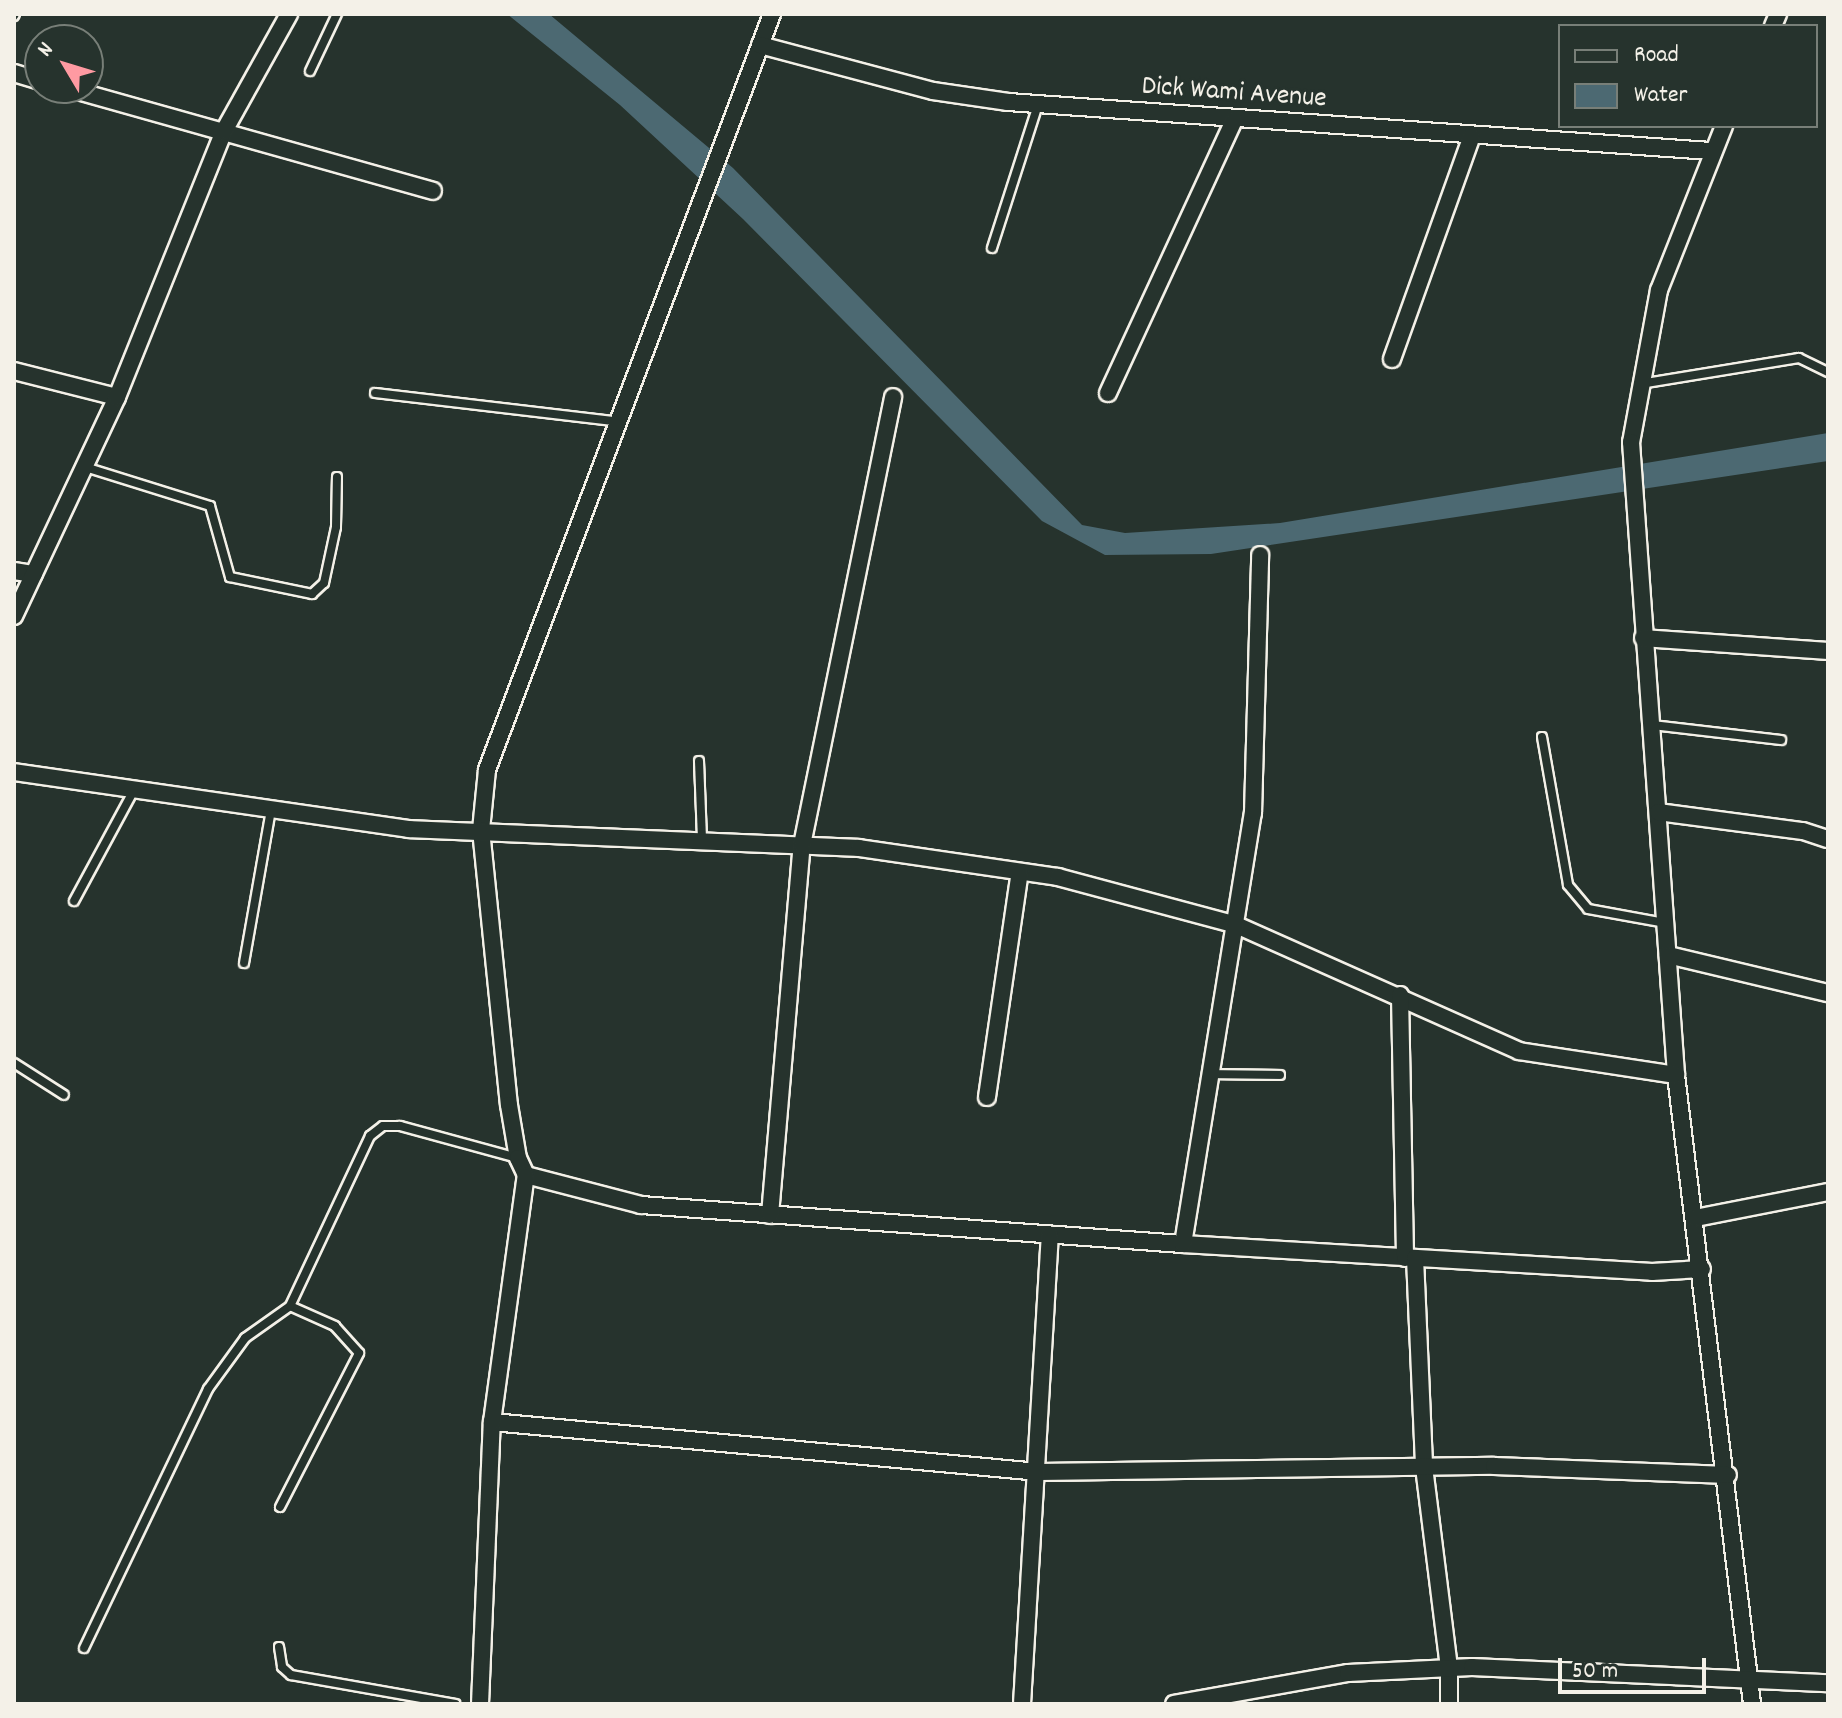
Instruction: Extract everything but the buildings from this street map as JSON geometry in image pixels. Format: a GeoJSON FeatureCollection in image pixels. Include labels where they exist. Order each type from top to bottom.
{"type":"FeatureCollection","features":[{"type":"Feature","properties":{"kind":"street"},"geometry":{"type":"LineString","coordinates":[[14,616],[117,397],[224,131],[289,14]]}},
{"type":"Feature","properties":{"kind":"street"},"geometry":{"type":"LineString","coordinates":[[480,1704],[492,1422],[526,1175],[518,1158],[481,830],[487,770],[722,137],[772,14]]}},
{"type":"Feature","properties":{"kind":"street","name":"Dick Wami Avenue"},"geometry":{"type":"LineString","coordinates":[[760,45],[933,91],[1038,105],[1711,151]]}},
{"type":"Feature","properties":{"kind":"street"},"geometry":{"type":"LineString","coordinates":[[104,98],[433,191]]}},
{"type":"Feature","properties":{"kind":"street"},"geometry":{"type":"LineString","coordinates":[[1108,393],[1234,120]]}},
{"type":"Feature","properties":{"kind":"street"},"geometry":{"type":"LineString","coordinates":[[1723,128],[1711,151],[1659,290],[1639,385],[1631,442],[1676,1075],[1728,1475],[1752,1704]]}},
{"type":"Feature","properties":{"kind":"street"},"geometry":{"type":"LineString","coordinates":[[1392,359],[1472,136]]}},
{"type":"Feature","properties":{"kind":"street"},"geometry":{"type":"LineString","coordinates":[[14,371],[117,397]]}},
{"type":"Feature","properties":{"kind":"street"},"geometry":{"type":"LineString","coordinates":[[770,1215],[802,845],[893,397]]}},
{"type":"Feature","properties":{"kind":"street"},"geometry":{"type":"LineString","coordinates":[[1183,1244],[1207,1074],[1253,813],[1260,555]]}},
{"type":"Feature","properties":{"kind":"street"},"geometry":{"type":"LineString","coordinates":[[14,571],[34,574]]}},
{"type":"Feature","properties":{"kind":"street"},"geometry":{"type":"LineString","coordinates":[[1643,638],[1828,651]]}},
{"type":"Feature","properties":{"kind":"street"},"geometry":{"type":"LineString","coordinates":[[14,772],[409,829],[802,845],[1020,872],[1234,924],[1400,995],[1519,1051],[1676,1075]]}},
{"type":"Feature","properties":{"kind":"street"},"geometry":{"type":"LineString","coordinates":[[1658,812],[1803,831],[1828,839]]}},
{"type":"Feature","properties":{"kind":"street"},"geometry":{"type":"LineString","coordinates":[[987,1097],[1020,872]]}},
{"type":"Feature","properties":{"kind":"street"},"geometry":{"type":"LineString","coordinates":[[1668,955],[1828,993]]}},
{"type":"Feature","properties":{"kind":"street"},"geometry":{"type":"LineString","coordinates":[[1400,995],[1410,1258],[1424,1467],[1449,1668],[1449,1704]]}},
{"type":"Feature","properties":{"kind":"street"},"geometry":{"type":"LineString","coordinates":[[526,1175],[641,1205],[1410,1258],[1652,1272],[1702,1269]]}},
{"type":"Feature","properties":{"kind":"street"},"geometry":{"type":"LineString","coordinates":[[1695,1218],[1828,1192]]}},
{"type":"Feature","properties":{"kind":"street"},"geometry":{"type":"LineString","coordinates":[[1022,1704],[1027,1557],[1039,1472],[1050,1235]]}},
{"type":"Feature","properties":{"kind":"street"},"geometry":{"type":"LineString","coordinates":[[492,1422],[1039,1472],[1424,1467],[1728,1475]]}},
{"type":"Feature","properties":{"kind":"street"},"geometry":{"type":"LineString","coordinates":[[1174,1704],[1348,1673],[1449,1668],[1828,1683]]}},
{"type":"Feature","properties":{"kind":"lane"},"geometry":{"type":"LineString","coordinates":[[310,71],[337,14]]}},
{"type":"Feature","properties":{"kind":"lane"},"geometry":{"type":"LineString","coordinates":[[992,248],[1038,105]]}},
{"type":"Feature","properties":{"kind":"lane"},"geometry":{"type":"LineString","coordinates":[[1639,385],[1799,358],[1828,372]]}},
{"type":"Feature","properties":{"kind":"lane"},"geometry":{"type":"LineString","coordinates":[[375,393],[615,421]]}},
{"type":"Feature","properties":{"kind":"lane"},"geometry":{"type":"LineString","coordinates":[[85,467],[210,506],[230,577],[312,594],[324,583],[336,527],[337,477]]}},
{"type":"Feature","properties":{"kind":"lane"},"geometry":{"type":"LineString","coordinates":[[1651,725],[1781,740]]}},
{"type":"Feature","properties":{"kind":"lane"},"geometry":{"type":"LineString","coordinates":[[1542,737],[1568,885],[1588,909],[1665,923]]}},
{"type":"Feature","properties":{"kind":"lane"},"geometry":{"type":"LineString","coordinates":[[699,761],[702,839]]}},
{"type":"Feature","properties":{"kind":"lane"},"geometry":{"type":"LineString","coordinates":[[74,901],[134,790]]}},
{"type":"Feature","properties":{"kind":"lane"},"geometry":{"type":"LineString","coordinates":[[244,963],[271,810]]}},
{"type":"Feature","properties":{"kind":"lane"},"geometry":{"type":"LineString","coordinates":[[14,1063],[64,1095]]}},
{"type":"Feature","properties":{"kind":"lane"},"geometry":{"type":"LineString","coordinates":[[1207,1074],[1280,1075]]}},
{"type":"Feature","properties":{"kind":"lane"},"geometry":{"type":"LineString","coordinates":[[84,1648],[208,1389],[245,1338],[290,1306],[370,1136],[383,1126],[518,1158]]}},
{"type":"Feature","properties":{"kind":"lane"},"geometry":{"type":"LineString","coordinates":[[280,1507],[359,1353],[335,1326],[290,1306]]}},
{"type":"Feature","properties":{"kind":"lane"},"geometry":{"type":"LineString","coordinates":[[279,1647],[282,1667],[291,1675],[455,1704]]}},
{"type":"Feature","properties":{"kind":"water"},"geometry":{"type":"Polygon","coordinates":[[[507,14],[549,14],[733,168],[1082,525],[1125,533],[1280,523],[1828,433],[1828,461],[1211,554],[1105,555],[1042,521],[743,219],[620,105],[507,14]]]}}]}
